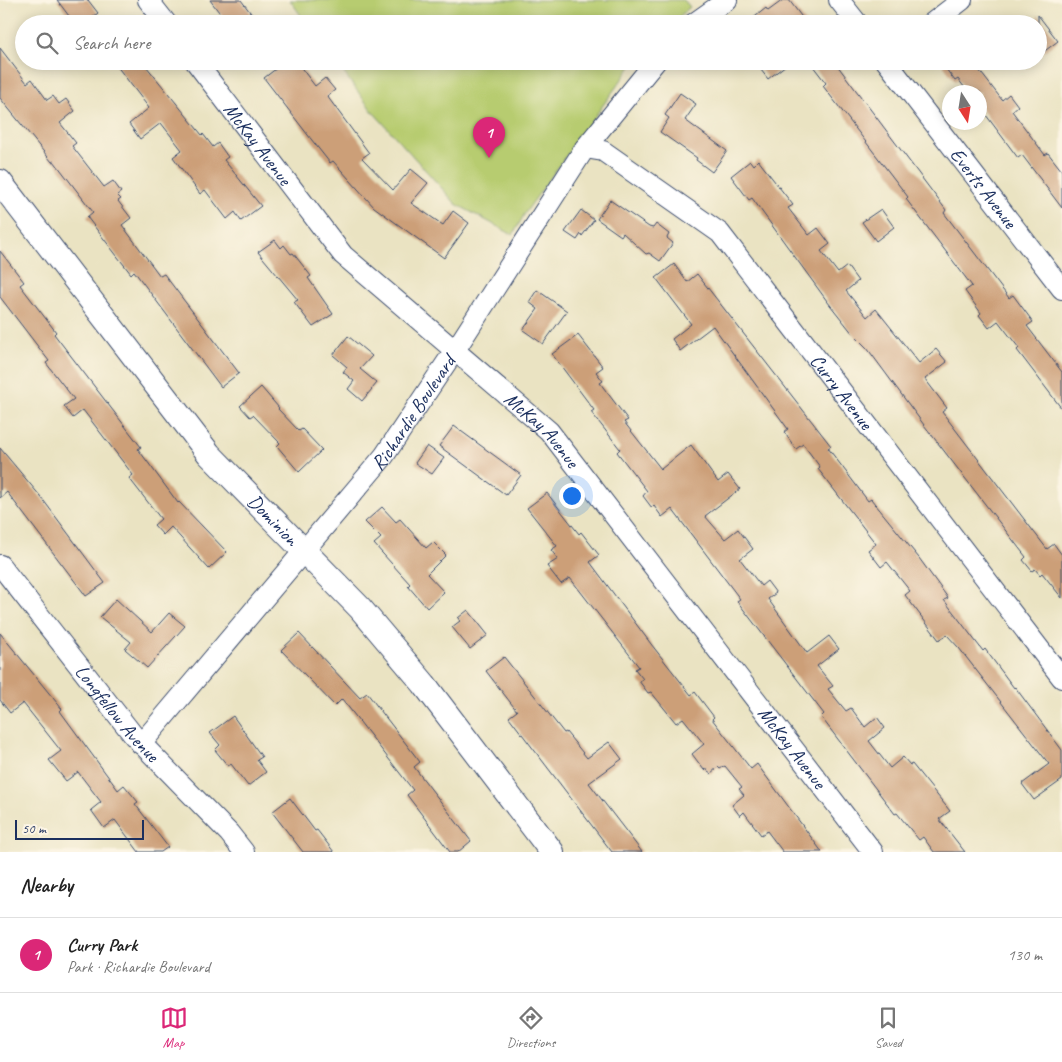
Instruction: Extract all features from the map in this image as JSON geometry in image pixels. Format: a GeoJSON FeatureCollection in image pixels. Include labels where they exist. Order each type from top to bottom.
{"type":"FeatureCollection","features":[{"type":"Feature","properties":{"kind":"street"},"geometry":{"type":"LineString","coordinates":[[148,0],[159,15]]}},
{"type":"Feature","properties":{"kind":"street"},"geometry":{"type":"LineString","coordinates":[[706,15],[727,0]]}},
{"type":"Feature","properties":{"kind":"street"},"geometry":{"type":"LineString","coordinates":[[840,0],[851,15]]}},
{"type":"Feature","properties":{"kind":"street"},"geometry":{"type":"LineString","coordinates":[[943,15],[962,0]]}},
{"type":"Feature","properties":{"kind":"street","name":"McKay Avenue"},"geometry":{"type":"LineString","coordinates":[[202,70],[344,254],[549,431],[873,852]]}},
{"type":"Feature","properties":{"kind":"street","name":"Richardie Boulevard"},"geometry":{"type":"LineString","coordinates":[[142,744],[384,456],[456,350],[585,148],[649,70]]}},
{"type":"Feature","properties":{"kind":"street","name":"Everts Avenue"},"geometry":{"type":"LineString","coordinates":[[893,70],[1062,290]]}},
{"type":"Feature","properties":{"kind":"street","name":"Curry Avenue"},"geometry":{"type":"LineString","coordinates":[[585,148],[603,151],[720,233],[1062,678]]}},
{"type":"Feature","properties":{"kind":"street","name":"Dominion"},"geometry":{"type":"LineString","coordinates":[[0,182],[209,454],[360,608],[424,684],[552,852]]}},
{"type":"Feature","properties":{"kind":"street","name":"Longfellow Avenue"},"geometry":{"type":"LineString","coordinates":[[0,565],[142,744],[229,833],[244,852]]}},
{"type":"Feature","properties":{"kind":"green space"},"geometry":{"type":"Polygon","coordinates":[[[290,0],[684,0],[690,7],[681,15],[301,15],[290,0]]]}},
{"type":"Feature","properties":{"kind":"green space"},"geometry":{"type":"Polygon","coordinates":[[[342,70],[628,70],[525,213],[513,235],[456,204],[373,112],[342,70]]]}},
{"type":"Feature","properties":{"kind":"building"},"geometry":{"type":"Polygon","coordinates":[[[57,0],[88,0],[98,13],[96,15],[68,15],[57,0]]]}},
{"type":"Feature","properties":{"kind":"building"},"geometry":{"type":"Polygon","coordinates":[[[210,0],[241,0],[252,15],[221,15],[210,0]]]}},
{"type":"Feature","properties":{"kind":"building"},"geometry":{"type":"Polygon","coordinates":[[[783,0],[789,0],[800,15],[757,15],[766,8],[768,11],[783,0]]]}},
{"type":"Feature","properties":{"kind":"building"},"geometry":{"type":"Polygon","coordinates":[[[1047,27],[1058,41],[1047,49],[1047,27]]]}},
{"type":"Feature","properties":{"kind":"building"},"geometry":{"type":"Polygon","coordinates":[[[0,48],[15,70],[27,83],[32,79],[47,100],[53,96],[59,104],[66,99],[75,111],[60,123],[76,143],[72,146],[104,187],[113,181],[121,192],[117,195],[121,199],[118,201],[131,218],[122,225],[160,276],[164,274],[239,373],[221,387],[134,271],[131,274],[87,217],[93,212],[54,161],[52,162],[0,98],[0,48]]]}},
{"type":"Feature","properties":{"kind":"building"},"geometry":{"type":"Polygon","coordinates":[[[120,70],[149,70],[213,147],[218,143],[228,157],[224,160],[261,206],[241,221],[235,212],[227,219],[205,190],[200,194],[173,157],[182,150],[161,123],[140,139],[129,124],[149,108],[120,70]]]}},
{"type":"Feature","properties":{"kind":"building"},"geometry":{"type":"Polygon","coordinates":[[[274,70],[303,70],[315,86],[325,78],[335,90],[327,96],[369,153],[362,158],[393,190],[411,169],[428,183],[411,203],[443,225],[453,211],[469,223],[444,258],[374,207],[333,161],[330,163],[264,78],[274,70]]]}},
{"type":"Feature","properties":{"kind":"building"},"geometry":{"type":"Polygon","coordinates":[[[761,70],[780,70],[768,79],[761,70]]]}},
{"type":"Feature","properties":{"kind":"building"},"geometry":{"type":"Polygon","coordinates":[[[816,70],[841,70],[946,210],[944,213],[1009,298],[1013,295],[1033,322],[1027,326],[1062,372],[1062,409],[1017,350],[1019,348],[998,321],[989,328],[979,315],[981,313],[965,291],[972,286],[906,199],[908,197],[823,86],[826,83],[816,70]]]}},
{"type":"Feature","properties":{"kind":"building"},"geometry":{"type":"Polygon","coordinates":[[[947,70],[979,70],[1002,100],[1009,94],[1018,106],[1012,111],[1045,155],[1048,153],[1062,171],[1062,208],[1022,155],[1018,158],[987,116],[987,85],[963,85],[958,79],[955,81],[947,70]]]}},
{"type":"Feature","properties":{"kind":"building"},"geometry":{"type":"Polygon","coordinates":[[[680,93],[696,104],[685,120],[727,151],[712,172],[696,160],[697,158],[660,132],[669,118],[665,115],[680,93]]]}},
{"type":"Feature","properties":{"kind":"building"},"geometry":{"type":"Polygon","coordinates":[[[758,160],[793,205],[788,208],[809,235],[818,228],[830,244],[821,251],[838,273],[847,266],[858,281],[846,291],[867,317],[876,309],[919,363],[936,349],[947,362],[925,379],[947,408],[942,412],[1047,549],[1054,544],[1062,555],[1062,598],[1042,573],[1040,575],[1035,569],[1032,571],[1023,560],[1026,557],[867,348],[853,334],[827,301],[752,198],[749,200],[731,176],[750,161],[753,165],[758,160]]]}},
{"type":"Feature","properties":{"kind":"building"},"geometry":{"type":"Polygon","coordinates":[[[610,200],[649,227],[653,228],[656,224],[669,234],[667,238],[673,243],[660,261],[649,253],[646,254],[623,233],[621,236],[597,219],[610,200]]]}},
{"type":"Feature","properties":{"kind":"building"},"geometry":{"type":"Polygon","coordinates":[[[881,209],[894,227],[876,241],[862,222],[881,209]]]}},
{"type":"Feature","properties":{"kind":"building"},"geometry":{"type":"Polygon","coordinates":[[[581,210],[594,220],[577,240],[565,232],[581,210]]]}},
{"type":"Feature","properties":{"kind":"building"},"geometry":{"type":"Polygon","coordinates":[[[275,240],[281,248],[284,245],[291,254],[293,253],[311,276],[308,278],[333,314],[313,327],[294,302],[298,300],[258,252],[275,240]]]}},
{"type":"Feature","properties":{"kind":"building"},"geometry":{"type":"Polygon","coordinates":[[[0,251],[24,282],[20,285],[56,332],[54,334],[141,447],[138,449],[178,503],[227,552],[209,569],[171,527],[163,535],[154,525],[161,519],[129,478],[133,475],[83,410],[73,418],[64,406],[74,399],[46,363],[49,361],[0,297],[0,251]]]}},
{"type":"Feature","properties":{"kind":"building"},"geometry":{"type":"Polygon","coordinates":[[[674,264],[687,282],[697,274],[831,446],[828,448],[868,501],[871,499],[919,558],[948,598],[944,600],[983,651],[985,649],[1015,687],[1062,750],[1062,780],[1034,800],[1022,784],[1049,764],[959,648],[947,635],[939,640],[905,595],[910,591],[887,562],[881,567],[868,550],[876,544],[818,469],[820,467],[803,444],[796,449],[784,432],[788,429],[713,326],[680,351],[672,339],[691,324],[656,278],[674,264]]]}},
{"type":"Feature","properties":{"kind":"building"},"geometry":{"type":"Polygon","coordinates":[[[537,290],[567,311],[543,344],[523,330],[538,309],[529,302],[537,290]]]}},
{"type":"Feature","properties":{"kind":"building"},"geometry":{"type":"Polygon","coordinates":[[[578,335],[603,367],[596,372],[603,381],[600,383],[628,420],[624,422],[661,469],[691,445],[718,482],[728,474],[740,489],[705,516],[725,539],[738,529],[753,549],[740,559],[761,586],[767,581],[776,593],[768,599],[807,653],[829,636],[839,649],[817,666],[833,686],[828,689],[846,711],[851,708],[865,727],[877,717],[885,728],[869,741],[890,768],[903,757],[910,765],[912,764],[950,811],[939,819],[965,852],[934,852],[923,837],[919,840],[897,813],[895,814],[821,717],[824,714],[737,601],[740,599],[672,509],[662,517],[643,496],[647,491],[617,452],[620,449],[591,412],[594,410],[552,354],[578,335]]]}},
{"type":"Feature","properties":{"kind":"building"},"geometry":{"type":"Polygon","coordinates":[[[348,336],[372,356],[360,369],[377,383],[362,401],[348,389],[354,381],[343,372],[347,367],[333,355],[348,336]]]}},
{"type":"Feature","properties":{"kind":"building"},"geometry":{"type":"Polygon","coordinates":[[[261,387],[278,409],[299,431],[302,429],[322,450],[299,472],[277,446],[280,443],[253,415],[250,417],[240,406],[261,387]]]}},
{"type":"Feature","properties":{"kind":"building"},"geometry":{"type":"Polygon","coordinates":[[[454,426],[521,475],[506,495],[439,446],[454,426]]]}},
{"type":"Feature","properties":{"kind":"building"},"geometry":{"type":"Polygon","coordinates":[[[427,446],[444,458],[432,474],[415,463],[427,446]]]}},
{"type":"Feature","properties":{"kind":"building"},"geometry":{"type":"Polygon","coordinates":[[[0,448],[41,497],[105,583],[86,596],[7,492],[0,498],[0,448]]]}},
{"type":"Feature","properties":{"kind":"building"},"geometry":{"type":"Polygon","coordinates":[[[547,493],[579,534],[581,532],[599,555],[590,562],[651,644],[691,695],[695,692],[714,717],[712,719],[751,769],[757,764],[822,852],[783,852],[767,831],[761,835],[744,812],[740,816],[732,805],[744,795],[739,789],[742,787],[725,766],[720,769],[718,767],[710,774],[706,768],[704,770],[692,754],[704,744],[683,718],[676,723],[651,692],[648,693],[639,681],[643,679],[635,669],[639,667],[570,578],[561,584],[547,566],[558,559],[551,550],[557,546],[527,508],[547,493]]]}},
{"type":"Feature","properties":{"kind":"building"},"geometry":{"type":"Polygon","coordinates":[[[382,507],[396,522],[400,519],[426,548],[433,542],[446,555],[427,574],[444,592],[427,608],[408,586],[410,584],[374,544],[381,538],[365,522],[382,507]]]}},
{"type":"Feature","properties":{"kind":"building"},"geometry":{"type":"Polygon","coordinates":[[[116,599],[152,632],[169,613],[185,626],[147,668],[125,649],[131,642],[100,617],[116,599]]]}},
{"type":"Feature","properties":{"kind":"building"},"geometry":{"type":"Polygon","coordinates":[[[468,610],[488,635],[470,649],[452,627],[460,621],[458,618],[468,610]]]}},
{"type":"Feature","properties":{"kind":"building"},"geometry":{"type":"Polygon","coordinates":[[[0,633],[62,709],[60,711],[118,790],[124,785],[138,802],[135,804],[168,847],[161,852],[139,852],[115,820],[104,828],[91,810],[101,802],[78,772],[66,781],[49,760],[61,751],[23,703],[10,713],[0,700],[0,633]]]}},
{"type":"Feature","properties":{"kind":"building"},"geometry":{"type":"Polygon","coordinates":[[[299,633],[360,698],[367,693],[420,762],[414,767],[471,841],[458,852],[450,852],[407,795],[413,790],[342,699],[335,706],[281,650],[299,633]]]}},
{"type":"Feature","properties":{"kind":"building"},"geometry":{"type":"Polygon","coordinates":[[[504,657],[564,733],[566,732],[587,758],[609,742],[622,759],[589,783],[642,852],[612,852],[509,717],[517,711],[486,671],[504,657]]]}},
{"type":"Feature","properties":{"kind":"building"},"geometry":{"type":"Polygon","coordinates":[[[233,716],[262,757],[257,760],[266,772],[248,786],[231,764],[228,766],[215,750],[220,745],[210,733],[233,716]]]}},
{"type":"Feature","properties":{"kind":"building"},"geometry":{"type":"Polygon","coordinates":[[[290,798],[334,852],[303,852],[272,812],[290,798]]]}},
{"type":"Feature","properties":{"kind":"place","name":"Curry Park"},"geometry":{"type":"Point","coordinates":[489,158]}}]}
